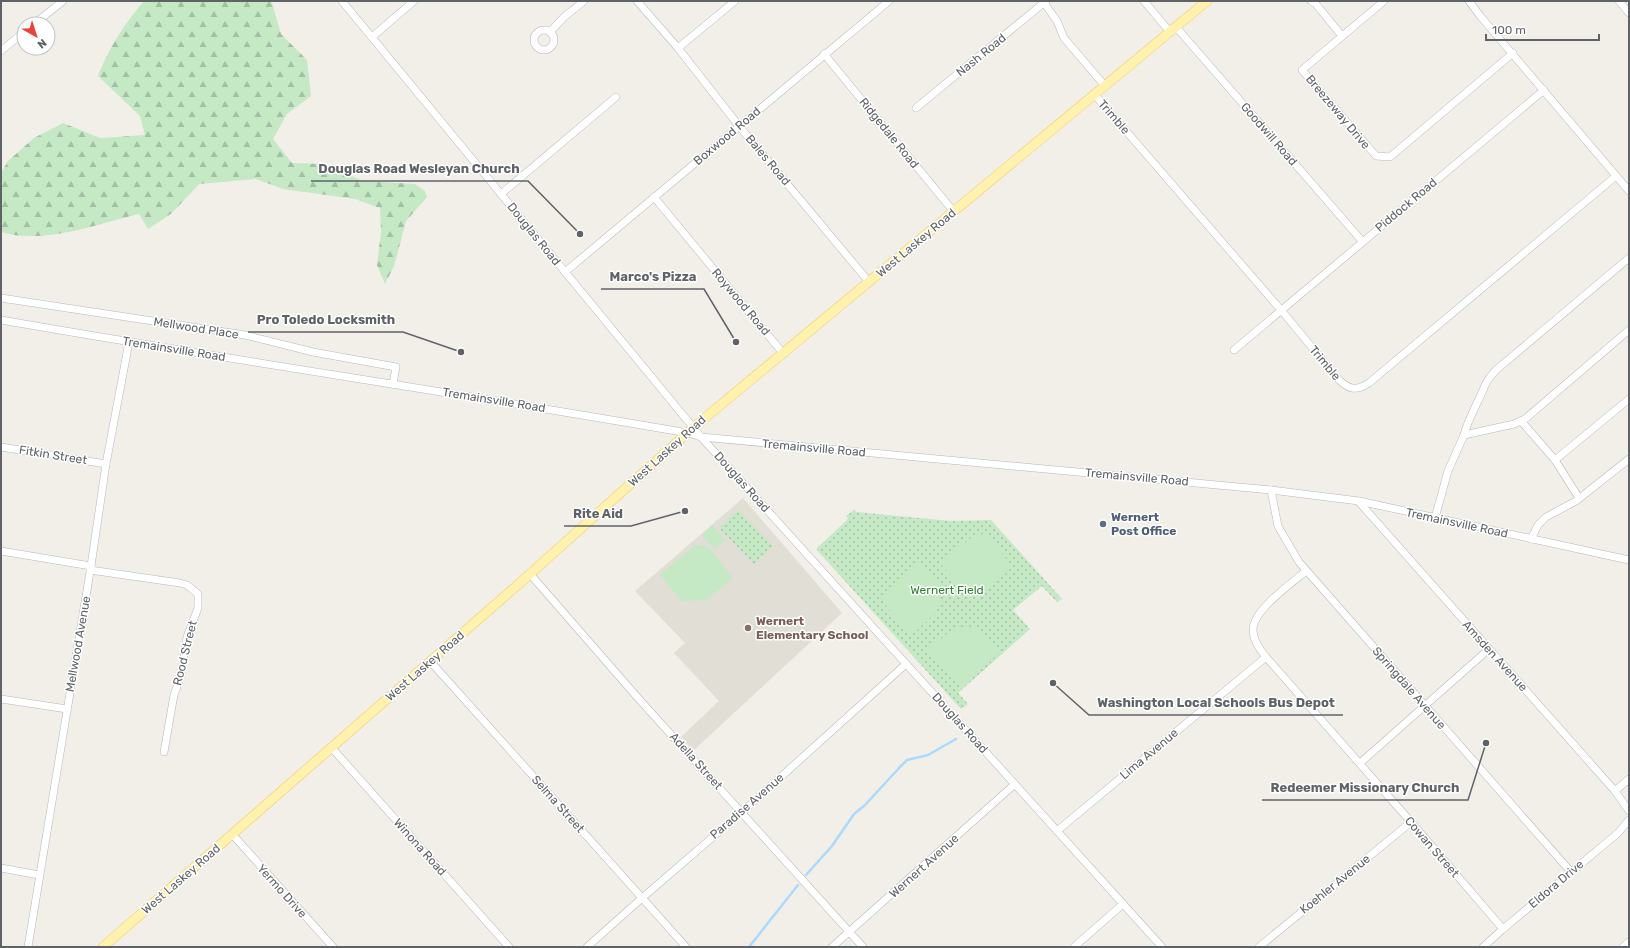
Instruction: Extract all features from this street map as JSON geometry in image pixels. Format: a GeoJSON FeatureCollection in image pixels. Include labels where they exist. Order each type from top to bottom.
{"type":"FeatureCollection","features":[{"type":"Feature","properties":{"kind":"main road","name":"West Laskey Road"},"geometry":{"type":"LineString","coordinates":[[103,947],[530,574],[691,430],[782,352],[954,212],[1094,94],[1208,1]]}},
{"type":"Feature","properties":{"kind":"street"},"geometry":{"type":"LineString","coordinates":[[44,16],[62,1]]}},
{"type":"Feature","properties":{"kind":"street","name":"Douglas Road"},"geometry":{"type":"LineString","coordinates":[[342,1],[565,272],[691,430],[702,437],[1162,947]]}},
{"type":"Feature","properties":{"kind":"street"},"geometry":{"type":"LineString","coordinates":[[372,37],[414,1]]}},
{"type":"Feature","properties":{"kind":"street"},"geometry":{"type":"LineString","coordinates":[[550,32],[564,17],[584,1]]}},
{"type":"Feature","properties":{"kind":"street","name":"Bales Road"},"geometry":{"type":"LineString","coordinates":[[637,1],[678,48],[739,126],[869,282]]}},
{"type":"Feature","properties":{"kind":"street"},"geometry":{"type":"LineString","coordinates":[[678,48],[735,1]]}},
{"type":"Feature","properties":{"kind":"street","name":"Boxwood Road"},"geometry":{"type":"LineString","coordinates":[[565,272],[889,1]]}},
{"type":"Feature","properties":{"kind":"street","name":"Goodwill Road"},"geometry":{"type":"LineString","coordinates":[[1144,1],[1173,30],[1362,241]]}},
{"type":"Feature","properties":{"kind":"street","name":"Breezeway Drive"},"geometry":{"type":"LineString","coordinates":[[1384,1],[1302,70],[1376,156],[1390,157],[1513,53]]}},
{"type":"Feature","properties":{"kind":"street"},"geometry":{"type":"LineString","coordinates":[[1469,1],[1629,191]]}},
{"type":"Feature","properties":{"kind":"street"},"geometry":{"type":"LineString","coordinates":[[1619,1],[1629,13]]}},
{"type":"Feature","properties":{"kind":"street"},"geometry":{"type":"LineString","coordinates":[[1045,2],[1057,21],[1064,38],[1105,86]]}},
{"type":"Feature","properties":{"kind":"street","name":"Nash Road"},"geometry":{"type":"LineString","coordinates":[[916,108],[1045,2]]}},
{"type":"Feature","properties":{"kind":"street"},"geometry":{"type":"LineString","coordinates":[[1313,2],[1342,36]]}},
{"type":"Feature","properties":{"kind":"street"},"geometry":{"type":"LineString","coordinates":[[1,51],[16,39]]}},
{"type":"Feature","properties":{"kind":"street","name":"Ridgedale Road"},"geometry":{"type":"LineString","coordinates":[[824,54],[954,212]]}},
{"type":"Feature","properties":{"kind":"street","name":"Piddock Road"},"geometry":{"type":"LineString","coordinates":[[1234,350],[1362,241],[1544,90]]}},
{"type":"Feature","properties":{"kind":"street","name":"Trimble"},"geometry":{"type":"LineString","coordinates":[[1094,94],[1281,310],[1339,380],[1346,386],[1352,388],[1360,388],[1369,383],[1616,176]]}},
{"type":"Feature","properties":{"kind":"street"},"geometry":{"type":"LineString","coordinates":[[501,194],[616,97]]}},
{"type":"Feature","properties":{"kind":"street","name":"Roywood Road"},"geometry":{"type":"LineString","coordinates":[[654,197],[782,352]]}},
{"type":"Feature","properties":{"kind":"street"},"geometry":{"type":"LineString","coordinates":[[1435,518],[1448,471],[1464,435],[1467,423],[1488,378],[1629,258]]}},
{"type":"Feature","properties":{"kind":"street","name":"Mellwood Place"},"geometry":{"type":"LineString","coordinates":[[1,298],[245,335],[313,352],[396,367],[393,384]]}},
{"type":"Feature","properties":{"kind":"street","name":"Tremainsville Road"},"geometry":{"type":"LineString","coordinates":[[1,320],[128,342],[691,430]]}},
{"type":"Feature","properties":{"kind":"street"},"geometry":{"type":"LineString","coordinates":[[1464,435],[1514,424],[1525,419],[1629,330]]}},
{"type":"Feature","properties":{"kind":"street","name":"Mellwood Avenue"},"geometry":{"type":"LineString","coordinates":[[28,947],[91,568],[106,464],[128,342]]}},
{"type":"Feature","properties":{"kind":"street"},"geometry":{"type":"LineString","coordinates":[[1555,460],[1629,399]]}},
{"type":"Feature","properties":{"kind":"street"},"geometry":{"type":"LineString","coordinates":[[1520,421],[1555,460],[1580,498]]}},
{"type":"Feature","properties":{"kind":"street","name":"Tremainsville Road"},"geometry":{"type":"LineString","coordinates":[[702,437],[1271,490],[1359,501],[1629,560]]}},
{"type":"Feature","properties":{"kind":"street","name":"Fitkin Street"},"geometry":{"type":"LineString","coordinates":[[1,446],[106,464]]}},
{"type":"Feature","properties":{"kind":"street"},"geometry":{"type":"LineString","coordinates":[[1531,538],[1538,525],[1546,517],[1580,498],[1629,459]]}},
{"type":"Feature","properties":{"kind":"street","name":"Springdale Avenue"},"geometry":{"type":"LineString","coordinates":[[1271,490],[1278,526],[1306,571],[1571,872]]}},
{"type":"Feature","properties":{"kind":"street","name":"Amsden Avenue"},"geometry":{"type":"LineString","coordinates":[[1359,501],[1615,791],[1629,811]]}},
{"type":"Feature","properties":{"kind":"street","name":"Rood Street"},"geometry":{"type":"LineString","coordinates":[[1,551],[180,583],[194,589],[198,594],[198,608],[187,637],[181,675],[174,695],[164,752]]}},
{"type":"Feature","properties":{"kind":"street"},"geometry":{"type":"LineString","coordinates":[[1266,658],[1257,645],[1253,630],[1255,620],[1262,609],[1306,571]]}},
{"type":"Feature","properties":{"kind":"street","name":"Adella Street"},"geometry":{"type":"LineString","coordinates":[[530,574],[638,698],[863,947]]}},
{"type":"Feature","properties":{"kind":"street"},"geometry":{"type":"LineString","coordinates":[[1360,763],[1489,649]]}},
{"type":"Feature","properties":{"kind":"street","name":"Cowan Street"},"geometry":{"type":"LineString","coordinates":[[1266,658],[1360,763],[1503,929]]}},
{"type":"Feature","properties":{"kind":"street","name":"Lima Avenue"},"geometry":{"type":"LineString","coordinates":[[1057,830],[1266,658]]}},
{"type":"Feature","properties":{"kind":"street","name":"Selma Street"},"geometry":{"type":"LineString","coordinates":[[430,661],[686,947]]}},
{"type":"Feature","properties":{"kind":"street","name":"Paradise Avenue"},"geometry":{"type":"LineString","coordinates":[[587,947],[742,812],[906,664]]}},
{"type":"Feature","properties":{"kind":"street"},"geometry":{"type":"LineString","coordinates":[[1,699],[67,710]]}},
{"type":"Feature","properties":{"kind":"street","name":"Winona Road"},"geometry":{"type":"LineString","coordinates":[[331,748],[509,947]]}},
{"type":"Feature","properties":{"kind":"street"},"geometry":{"type":"LineString","coordinates":[[1615,791],[1629,779]]}},
{"type":"Feature","properties":{"kind":"street","name":"Wernert Avenue"},"geometry":{"type":"LineString","coordinates":[[832,947],[1015,784]]}},
{"type":"Feature","properties":{"kind":"street","name":"Eldora Drive"},"geometry":{"type":"LineString","coordinates":[[1483,947],[1618,833],[1629,820]]}},
{"type":"Feature","properties":{"kind":"street","name":"Koehler Avenue"},"geometry":{"type":"LineString","coordinates":[[1259,947],[1411,822]]}},
{"type":"Feature","properties":{"kind":"street","name":"Yermo Drive"},"geometry":{"type":"LineString","coordinates":[[232,834],[333,947]]}},
{"type":"Feature","properties":{"kind":"street"},"geometry":{"type":"LineString","coordinates":[[1,868],[40,875]]}},
{"type":"Feature","properties":{"kind":"street"},"geometry":{"type":"LineString","coordinates":[[1074,947],[1123,904]]}},
{"type":"Feature","properties":{"kind":"street"},"geometry":{"type":"LineString","coordinates":[[1623,947],[1629,942]]}},
{"type":"Feature","properties":{"kind":"shaded area","name":"Wernert Elementary School"},"geometry":{"type":"Polygon","coordinates":[[[743,498],[842,613],[693,751],[681,737],[719,701],[674,653],[685,643],[635,591],[743,498]]]}},
{"type":"Feature","properties":{"kind":"green space"},"geometry":{"type":"Polygon","coordinates":[[[144,1],[270,1],[272,3],[281,34],[307,60],[311,96],[287,114],[273,139],[292,163],[323,164],[363,181],[415,184],[425,191],[427,197],[406,221],[394,266],[385,284],[377,265],[381,232],[380,208],[355,199],[283,189],[256,179],[199,184],[172,213],[148,229],[139,214],[88,228],[52,235],[18,235],[1,232],[1,173],[8,161],[34,138],[63,123],[100,138],[145,135],[140,116],[98,76],[107,55],[118,37],[144,1]]]}},
{"type":"Feature","properties":{"kind":"green space"},"geometry":{"type":"Polygon","coordinates":[[[738,510],[773,546],[754,564],[719,528],[738,510]]]}},
{"type":"Feature","properties":{"kind":"green space","name":"Wernert Field"},"geometry":{"type":"Polygon","coordinates":[[[854,510],[856,512],[951,521],[991,520],[1062,599],[1057,602],[1042,586],[1013,610],[1030,629],[958,693],[968,704],[961,709],[816,549],[848,519],[846,516],[854,510]]]}},
{"type":"Feature","properties":{"kind":"green space"},"geometry":{"type":"Polygon","coordinates":[[[712,525],[725,540],[715,549],[702,535],[712,525]]]}},
{"type":"Feature","properties":{"kind":"green space"},"geometry":{"type":"Polygon","coordinates":[[[976,533],[987,535],[1013,567],[987,589],[963,589],[940,564],[976,533]]]}},
{"type":"Feature","properties":{"kind":"green space"},"geometry":{"type":"Polygon","coordinates":[[[696,545],[707,546],[733,578],[706,600],[682,601],[660,575],[696,545]]]}},
{"type":"Feature","properties":{"kind":"green space"},"geometry":{"type":"Polygon","coordinates":[[[920,562],[942,588],[937,612],[912,635],[884,604],[884,593],[920,562]]]}},
{"type":"Feature","properties":{"kind":"green space"},"geometry":{"type":"Polygon","coordinates":[[[978,627],[1000,653],[964,683],[953,681],[927,650],[954,628],[978,627]]]}},
{"type":"Feature","properties":{"kind":"waterway"},"geometry":{"type":"LineString","coordinates":[[806,875],[832,846],[854,814],[865,805],[907,760],[928,755],[956,739]]}},
{"type":"Feature","properties":{"kind":"waterway"},"geometry":{"type":"LineString","coordinates":[[749,947],[798,885]]}},
{"type":"Feature","properties":{"kind":"place","name":"Douglas Road Wesleyan Church"},"geometry":{"type":"Point","coordinates":[580,234]}},
{"type":"Feature","properties":{"kind":"place","name":"Marco's Pizza"},"geometry":{"type":"Point","coordinates":[736,342]}},
{"type":"Feature","properties":{"kind":"place","name":"Pro Toledo Locksmith"},"geometry":{"type":"Point","coordinates":[461,352]}},
{"type":"Feature","properties":{"kind":"place","name":"Rite Aid"},"geometry":{"type":"Point","coordinates":[685,511]}},
{"type":"Feature","properties":{"kind":"place","name":"Wernert Post Office"},"geometry":{"type":"Point","coordinates":[1103,524]}},
{"type":"Feature","properties":{"kind":"place","name":"Wernert Elementary School"},"geometry":{"type":"Point","coordinates":[748,628]}},
{"type":"Feature","properties":{"kind":"place","name":"Washington Local Schools Bus Depot"},"geometry":{"type":"Point","coordinates":[1053,683]}},
{"type":"Feature","properties":{"kind":"place","name":"Redeemer Missionary Church"},"geometry":{"type":"Point","coordinates":[1486,743]}}]}
